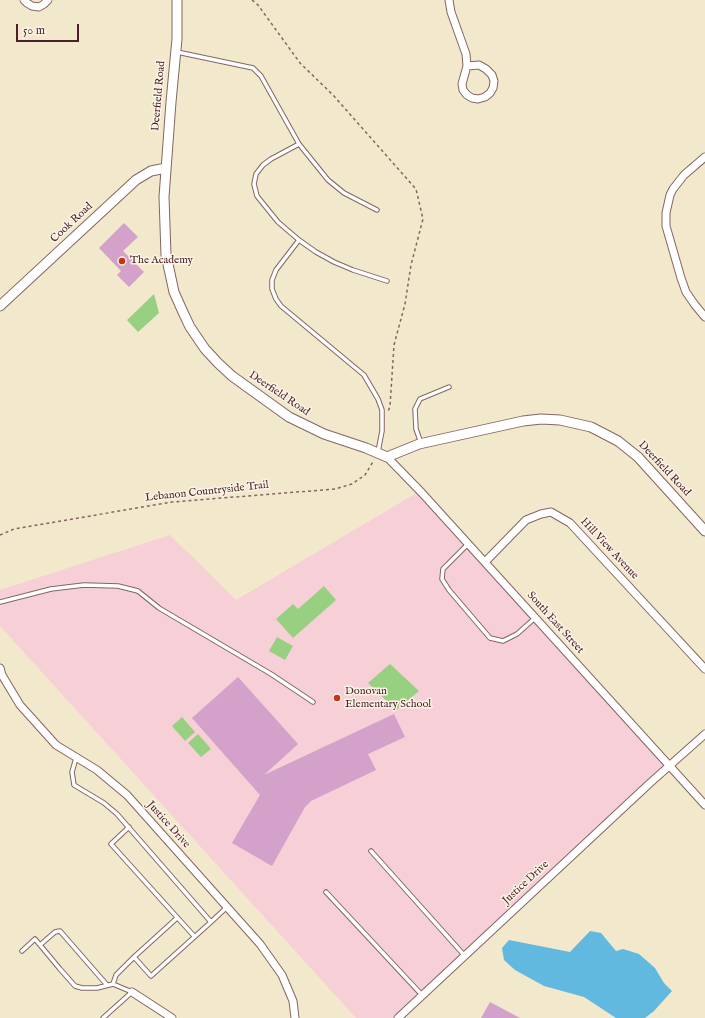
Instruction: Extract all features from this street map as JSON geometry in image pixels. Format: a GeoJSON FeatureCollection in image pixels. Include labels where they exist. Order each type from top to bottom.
{"type":"FeatureCollection","features":[{"type":"Feature","properties":{"kind":"street"},"geometry":{"type":"LineString","coordinates":[[24,0],[32,6],[39,7],[48,0]]}},
{"type":"Feature","properties":{"kind":"street","name":"Deerfield Road"},"geometry":{"type":"LineString","coordinates":[[177,0],[178,14],[176,51],[166,168],[164,235],[169,274],[174,292],[190,328],[205,349],[232,376],[289,417],[324,434],[366,448],[387,457],[405,449],[422,444],[504,425],[541,419],[560,420],[591,427],[618,441],[638,457],[705,531]]}},
{"type":"Feature","properties":{"kind":"street"},"geometry":{"type":"LineString","coordinates":[[449,0],[451,12],[466,54],[466,66],[462,78],[463,90],[472,98],[478,99],[485,97],[493,88],[494,81],[492,76],[486,69],[479,65],[466,66]]}},
{"type":"Feature","properties":{"kind":"street"},"geometry":{"type":"LineString","coordinates":[[705,157],[684,175],[672,189],[666,213],[666,226],[686,292],[695,306],[705,317]]}},
{"type":"Feature","properties":{"kind":"street","name":"Cook Road"},"geometry":{"type":"LineString","coordinates":[[0,306],[136,180],[151,171],[166,168]]}},
{"type":"Feature","properties":{"kind":"street","name":"South East Street"},"geometry":{"type":"LineString","coordinates":[[387,457],[422,493],[705,805]]}},
{"type":"Feature","properties":{"kind":"street","name":"Hill View Avenue"},"geometry":{"type":"LineString","coordinates":[[485,562],[526,520],[551,512],[570,523],[705,669]]}},
{"type":"Feature","properties":{"kind":"street","name":"Justice Drive"},"geometry":{"type":"LineString","coordinates":[[0,668],[2,675],[20,706],[56,745],[97,770],[127,795],[260,944],[282,975],[293,1001],[295,1018]]}},
{"type":"Feature","properties":{"kind":"street","name":"Justice Drive"},"geometry":{"type":"LineString","coordinates":[[398,1018],[464,955],[705,734]]}},
{"type":"Feature","properties":{"kind":"street"},"geometry":{"type":"LineString","coordinates":[[132,992],[172,1018]]}},
{"type":"Feature","properties":{"kind":"lane"},"geometry":{"type":"LineString","coordinates":[[176,51],[253,68],[261,76],[299,144],[328,180],[344,193],[377,210]]}},
{"type":"Feature","properties":{"kind":"lane"},"geometry":{"type":"LineString","coordinates":[[299,144],[263,165],[256,174],[254,184],[257,196],[278,222],[299,240],[334,262],[387,281]]}},
{"type":"Feature","properties":{"kind":"lane"},"geometry":{"type":"LineString","coordinates":[[299,240],[276,270],[272,280],[272,289],[281,306],[364,374],[378,399],[382,410],[382,431],[378,453]]}},
{"type":"Feature","properties":{"kind":"lane"},"geometry":{"type":"LineString","coordinates":[[422,444],[416,429],[415,409],[420,399],[449,387]]}},
{"type":"Feature","properties":{"kind":"lane"},"geometry":{"type":"LineString","coordinates":[[468,544],[443,569],[442,579],[449,590],[490,638],[503,641],[517,634],[535,618]]}},
{"type":"Feature","properties":{"kind":"lane"},"geometry":{"type":"LineString","coordinates":[[0,602],[51,589],[84,585],[118,586],[138,591],[160,608],[272,674],[313,702]]}},
{"type":"Feature","properties":{"kind":"lane"},"geometry":{"type":"LineString","coordinates":[[76,758],[72,772],[74,785],[104,803],[117,814],[210,922]]}},
{"type":"Feature","properties":{"kind":"lane"},"geometry":{"type":"LineString","coordinates":[[129,827],[111,844],[194,936]]}},
{"type":"Feature","properties":{"kind":"lane"},"geometry":{"type":"LineString","coordinates":[[371,851],[464,955]]}},
{"type":"Feature","properties":{"kind":"lane"},"geometry":{"type":"LineString","coordinates":[[326,892],[422,995]]}},
{"type":"Feature","properties":{"kind":"lane"},"geometry":{"type":"LineString","coordinates":[[134,957],[151,976],[227,907]]}},
{"type":"Feature","properties":{"kind":"lane"},"geometry":{"type":"LineString","coordinates":[[113,984],[116,976],[134,957],[177,918]]}},
{"type":"Feature","properties":{"kind":"lane"},"geometry":{"type":"LineString","coordinates":[[40,945],[55,932],[60,931],[107,985]]}},
{"type":"Feature","properties":{"kind":"lane"},"geometry":{"type":"LineString","coordinates":[[22,951],[36,940],[75,986],[82,988],[97,988],[113,984],[132,992],[103,1018]]}},
{"type":"Feature","properties":{"kind":"path","name":"Lebanon Countryside Trail"},"geometry":{"type":"LineString","coordinates":[[0,535],[14,529],[172,502],[335,489],[352,484],[366,475],[378,453]]}},
{"type":"Feature","properties":{"kind":"shaded area","name":"Donovan Elementary School"},"geometry":{"type":"Polygon","coordinates":[[[420,491],[670,765],[398,1018],[356,1018],[0,626],[0,590],[170,535],[236,600],[420,491]]]}},
{"type":"Feature","properties":{"kind":"green space"},"geometry":{"type":"Polygon","coordinates":[[[154,294],[159,313],[138,332],[127,320],[154,294]]]}},
{"type":"Feature","properties":{"kind":"green space"},"geometry":{"type":"Polygon","coordinates":[[[324,586],[336,600],[293,638],[276,619],[293,604],[298,609],[324,586]]]}},
{"type":"Feature","properties":{"kind":"green space"},"geometry":{"type":"Polygon","coordinates":[[[277,637],[293,646],[285,660],[269,651],[277,637]]]}},
{"type":"Feature","properties":{"kind":"green space"},"geometry":{"type":"Polygon","coordinates":[[[390,664],[419,691],[396,710],[368,683],[390,664]]]}},
{"type":"Feature","properties":{"kind":"green space"},"geometry":{"type":"Polygon","coordinates":[[[182,717],[195,732],[185,741],[172,726],[182,717]]]}},
{"type":"Feature","properties":{"kind":"green space"},"geometry":{"type":"Polygon","coordinates":[[[198,734],[211,749],[201,757],[188,743],[198,734]]]}},
{"type":"Feature","properties":{"kind":"water"},"geometry":{"type":"Polygon","coordinates":[[[590,931],[601,933],[616,951],[623,949],[639,954],[655,968],[664,983],[672,991],[654,1011],[645,1018],[616,1018],[584,997],[544,986],[515,970],[504,960],[502,948],[509,940],[570,952],[590,931]]]}},
{"type":"Feature","properties":{"kind":"building","name":"The Academy"},"geometry":{"type":"Polygon","coordinates":[[[124,223],[138,237],[123,251],[144,272],[129,287],[117,275],[121,271],[99,248],[124,223]]]}},
{"type":"Feature","properties":{"kind":"building"},"geometry":{"type":"Polygon","coordinates":[[[238,677],[298,744],[264,775],[394,714],[405,737],[368,754],[376,770],[311,801],[305,807],[272,866],[232,843],[260,795],[192,718],[238,677]]]}},
{"type":"Feature","properties":{"kind":"building"},"geometry":{"type":"Polygon","coordinates":[[[490,1002],[520,1018],[481,1018],[490,1002]]]}},
{"type":"Feature","properties":{"kind":"place","name":"The Academy"},"geometry":{"type":"Point","coordinates":[122,261]}},
{"type":"Feature","properties":{"kind":"place","name":"Donovan Elementary School"},"geometry":{"type":"Point","coordinates":[337,698]}}]}
